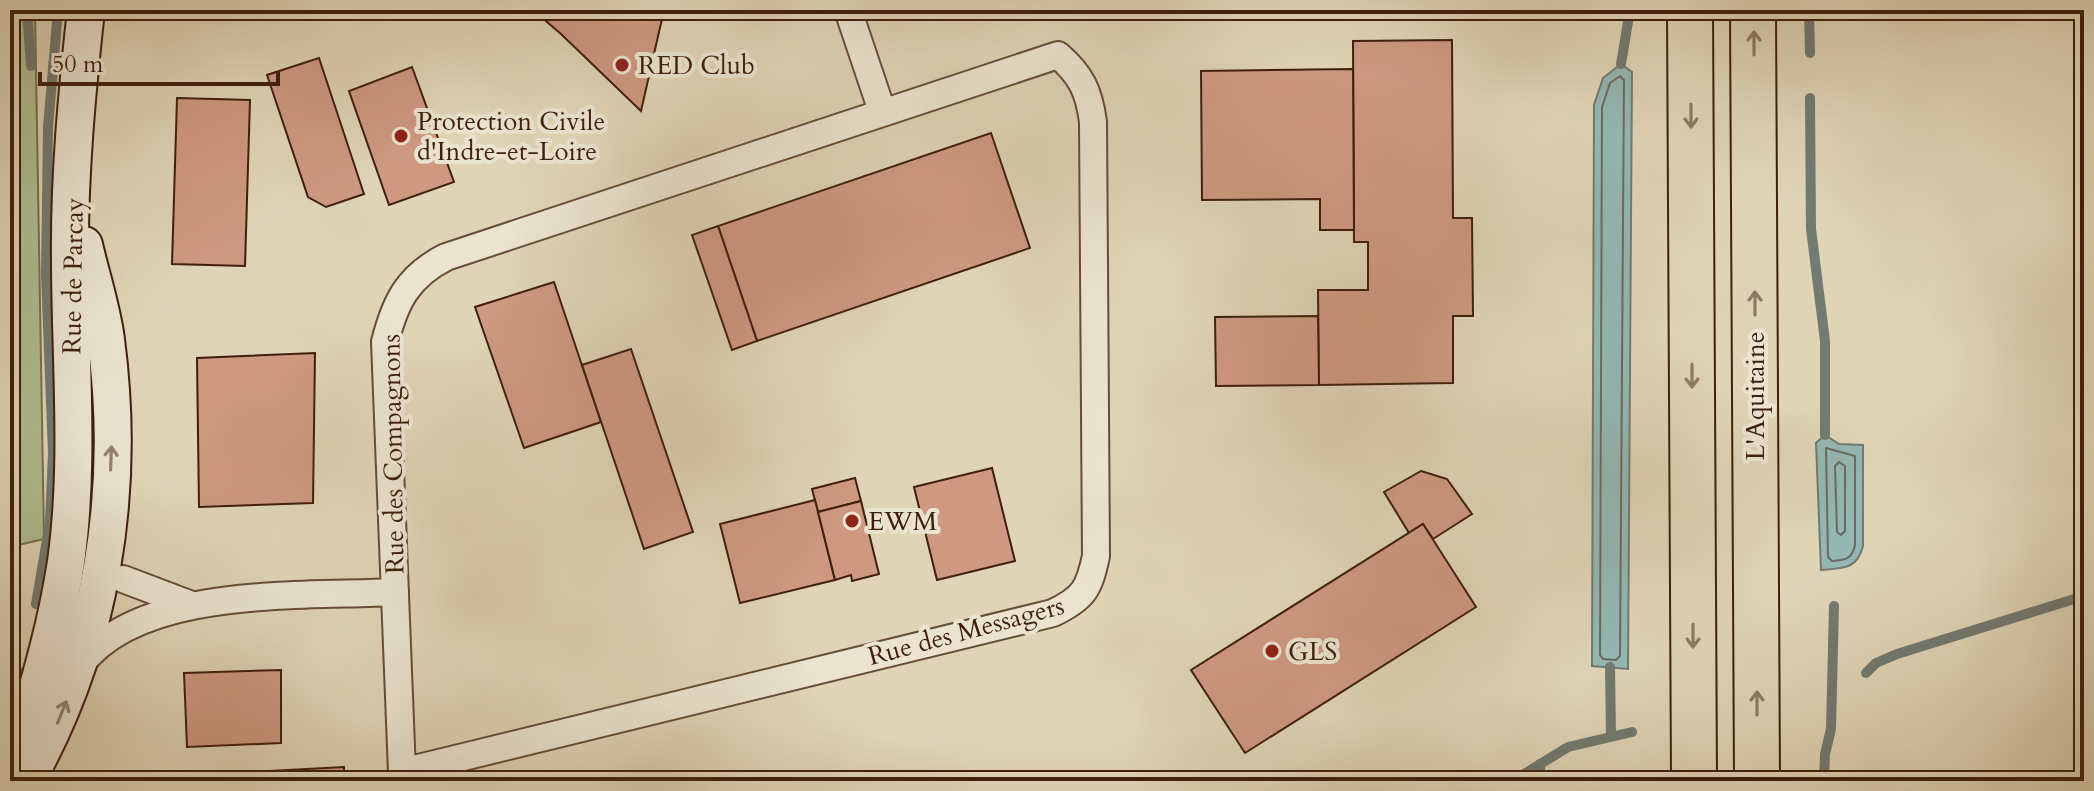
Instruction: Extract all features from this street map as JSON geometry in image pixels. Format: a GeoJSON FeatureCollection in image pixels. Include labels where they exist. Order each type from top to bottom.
{"type":"FeatureCollection","features":[{"type":"Feature","properties":{"kind":"highway"},"geometry":{"type":"LineString","coordinates":[[1690,10],[1694,781]]}},
{"type":"Feature","properties":{"kind":"highway","name":"L'Aquitaine"},"geometry":{"type":"LineString","coordinates":[[1753,10],[1757,781]]}},
{"type":"Feature","properties":{"kind":"street"},"geometry":{"type":"LineString","coordinates":[[74,185],[76,101],[86,10]]}},
{"type":"Feature","properties":{"kind":"street"},"geometry":{"type":"LineString","coordinates":[[848,10],[882,111]]}},
{"type":"Feature","properties":{"kind":"street","name":"Rue des Compagnons"},"geometry":{"type":"LineString","coordinates":[[100,587],[189,604],[395,592],[385,342],[393,312],[412,281],[427,266],[882,111],[1058,55]]}},
{"type":"Feature","properties":{"kind":"street","name":"Rue des Messagers"},"geometry":{"type":"LineString","coordinates":[[395,592],[402,776],[1053,613],[1075,603],[1090,584],[1096,556],[1093,122],[1090,96],[1078,73],[1058,55]]}},
{"type":"Feature","properties":{"kind":"street","name":"Rue de Parcay"},"geometry":{"type":"LineString","coordinates":[[10,773],[43,669],[66,562],[72,505],[70,256],[74,185]]}},
{"type":"Feature","properties":{"kind":"street","name":"Rue de Parcay"},"geometry":{"type":"LineString","coordinates":[[26,781],[53,734],[78,668],[100,587],[112,440],[110,374],[103,322],[80,232],[74,185]]}},
{"type":"Feature","properties":{"kind":"street"},"geometry":{"type":"LineString","coordinates":[[72,377],[85,472],[76,572],[100,587],[121,622],[140,622]]}},
{"type":"Feature","properties":{"kind":"street"},"geometry":{"type":"LineString","coordinates":[[52,630],[100,587]]}},
{"type":"Feature","properties":{"kind":"street","name":"Rue des Compagnons"},"geometry":{"type":"LineString","coordinates":[[78,668],[99,644],[140,622],[189,604]]}},
{"type":"Feature","properties":{"kind":"green space"},"geometry":{"type":"Polygon","coordinates":[[[10,10],[35,10],[44,539],[10,547],[10,10]]]}},
{"type":"Feature","properties":{"kind":"water"},"geometry":{"type":"Polygon","coordinates":[[[1621,64],[1632,72],[1628,669],[1592,666],[1594,105],[1603,78],[1621,64]]]}},
{"type":"Feature","properties":{"kind":"water"},"geometry":{"type":"Polygon","coordinates":[[[1825,435],[1839,444],[1863,445],[1863,546],[1853,564],[1821,570],[1816,443],[1825,435]]]}},
{"type":"Feature","properties":{"kind":"building","name":"RED Club"},"geometry":{"type":"Polygon","coordinates":[[[533,10],[664,10],[641,111],[561,34],[533,10]]]}},
{"type":"Feature","properties":{"kind":"building"},"geometry":{"type":"Polygon","coordinates":[[[1452,40],[1453,218],[1472,218],[1473,316],[1453,316],[1453,383],[1319,385],[1318,290],[1368,290],[1368,242],[1354,242],[1353,41],[1452,40]]]}},
{"type":"Feature","properties":{"kind":"building"},"geometry":{"type":"Polygon","coordinates":[[[319,58],[364,194],[326,207],[308,197],[267,75],[319,58]]]}},
{"type":"Feature","properties":{"kind":"building","name":"Protection Civile d'Indre-et-Loire"},"geometry":{"type":"Polygon","coordinates":[[[412,67],[454,182],[389,205],[349,91],[412,67]]]}},
{"type":"Feature","properties":{"kind":"building"},"geometry":{"type":"Polygon","coordinates":[[[1353,69],[1354,230],[1320,230],[1320,199],[1202,200],[1201,71],[1353,69]]]}},
{"type":"Feature","properties":{"kind":"building"},"geometry":{"type":"Polygon","coordinates":[[[177,98],[250,100],[245,266],[172,264],[177,98]]]}},
{"type":"Feature","properties":{"kind":"building"},"geometry":{"type":"Polygon","coordinates":[[[991,133],[1030,248],[757,341],[718,226],[991,133]]]}},
{"type":"Feature","properties":{"kind":"building"},"geometry":{"type":"Polygon","coordinates":[[[718,226],[757,341],[732,350],[692,235],[718,226]]]}},
{"type":"Feature","properties":{"kind":"building"},"geometry":{"type":"Polygon","coordinates":[[[554,282],[601,422],[524,448],[475,307],[554,282]]]}},
{"type":"Feature","properties":{"kind":"building"},"geometry":{"type":"Polygon","coordinates":[[[1318,316],[1319,385],[1216,386],[1215,317],[1318,316]]]}},
{"type":"Feature","properties":{"kind":"building"},"geometry":{"type":"Polygon","coordinates":[[[631,349],[693,532],[644,549],[582,365],[631,349]]]}},
{"type":"Feature","properties":{"kind":"building"},"geometry":{"type":"Polygon","coordinates":[[[315,353],[313,503],[199,507],[197,358],[315,353]]]}},
{"type":"Feature","properties":{"kind":"building"},"geometry":{"type":"Polygon","coordinates":[[[992,468],[1015,561],[937,580],[914,487],[992,468]]]}},
{"type":"Feature","properties":{"kind":"building"},"geometry":{"type":"Polygon","coordinates":[[[1421,471],[1447,479],[1472,514],[1433,539],[1423,524],[1409,533],[1384,492],[1421,471]]]}},
{"type":"Feature","properties":{"kind":"building"},"geometry":{"type":"Polygon","coordinates":[[[855,478],[861,501],[818,512],[812,489],[855,478]]]}},
{"type":"Feature","properties":{"kind":"building"},"geometry":{"type":"Polygon","coordinates":[[[815,500],[835,580],[740,603],[720,524],[815,500]]]}},
{"type":"Feature","properties":{"kind":"building"},"geometry":{"type":"Polygon","coordinates":[[[861,501],[879,574],[852,581],[851,575],[835,580],[818,512],[861,501]]]}},
{"type":"Feature","properties":{"kind":"building"},"geometry":{"type":"Polygon","coordinates":[[[1423,524],[1476,607],[1245,753],[1191,670],[1423,524]]]}},
{"type":"Feature","properties":{"kind":"building"},"geometry":{"type":"Polygon","coordinates":[[[281,670],[281,743],[187,747],[184,673],[281,670]]]}},
{"type":"Feature","properties":{"kind":"building"},"geometry":{"type":"Polygon","coordinates":[[[344,767],[344,781],[210,781],[210,774],[344,767]]]}},
{"type":"Feature","properties":{"kind":"waterway"},"geometry":{"type":"LineString","coordinates":[[27,10],[31,66]]}},
{"type":"Feature","properties":{"kind":"waterway"},"geometry":{"type":"LineString","coordinates":[[36,604],[50,522],[53,453],[46,275],[48,127],[58,10]]}},
{"type":"Feature","properties":{"kind":"waterway"},"geometry":{"type":"LineString","coordinates":[[1621,64],[1630,10]]}},
{"type":"Feature","properties":{"kind":"waterway"},"geometry":{"type":"LineString","coordinates":[[1809,10],[1810,53]]}},
{"type":"Feature","properties":{"kind":"waterway"},"geometry":{"type":"LineString","coordinates":[[1810,98],[1811,229],[1825,341],[1825,435]]}},
{"type":"Feature","properties":{"kind":"waterway"},"geometry":{"type":"LineString","coordinates":[[1866,673],[1876,663],[1897,654],[2084,596]]}},
{"type":"Feature","properties":{"kind":"waterway"},"geometry":{"type":"LineString","coordinates":[[1824,781],[1825,754],[1831,729],[1834,606]]}},
{"type":"Feature","properties":{"kind":"waterway"},"geometry":{"type":"LineString","coordinates":[[1610,667],[1611,735]]}},
{"type":"Feature","properties":{"kind":"waterway"},"geometry":{"type":"LineString","coordinates":[[10,709],[22,672]]}},
{"type":"Feature","properties":{"kind":"waterway"},"geometry":{"type":"LineString","coordinates":[[1513,781],[1568,747],[1632,732]]}},
{"type":"Feature","properties":{"kind":"waterway"},"geometry":{"type":"LineString","coordinates":[[1540,764],[1540,781]]}},
{"type":"Feature","properties":{"kind":"place","name":"RED Club"},"geometry":{"type":"Point","coordinates":[622,65]}},
{"type":"Feature","properties":{"kind":"place","name":"Protection Civile d'Indre-et-Loire"},"geometry":{"type":"Point","coordinates":[401,136]}},
{"type":"Feature","properties":{"kind":"place","name":"EWM"},"geometry":{"type":"Point","coordinates":[852,521]}},
{"type":"Feature","properties":{"kind":"place","name":"GLS"},"geometry":{"type":"Point","coordinates":[1272,651]}}]}
